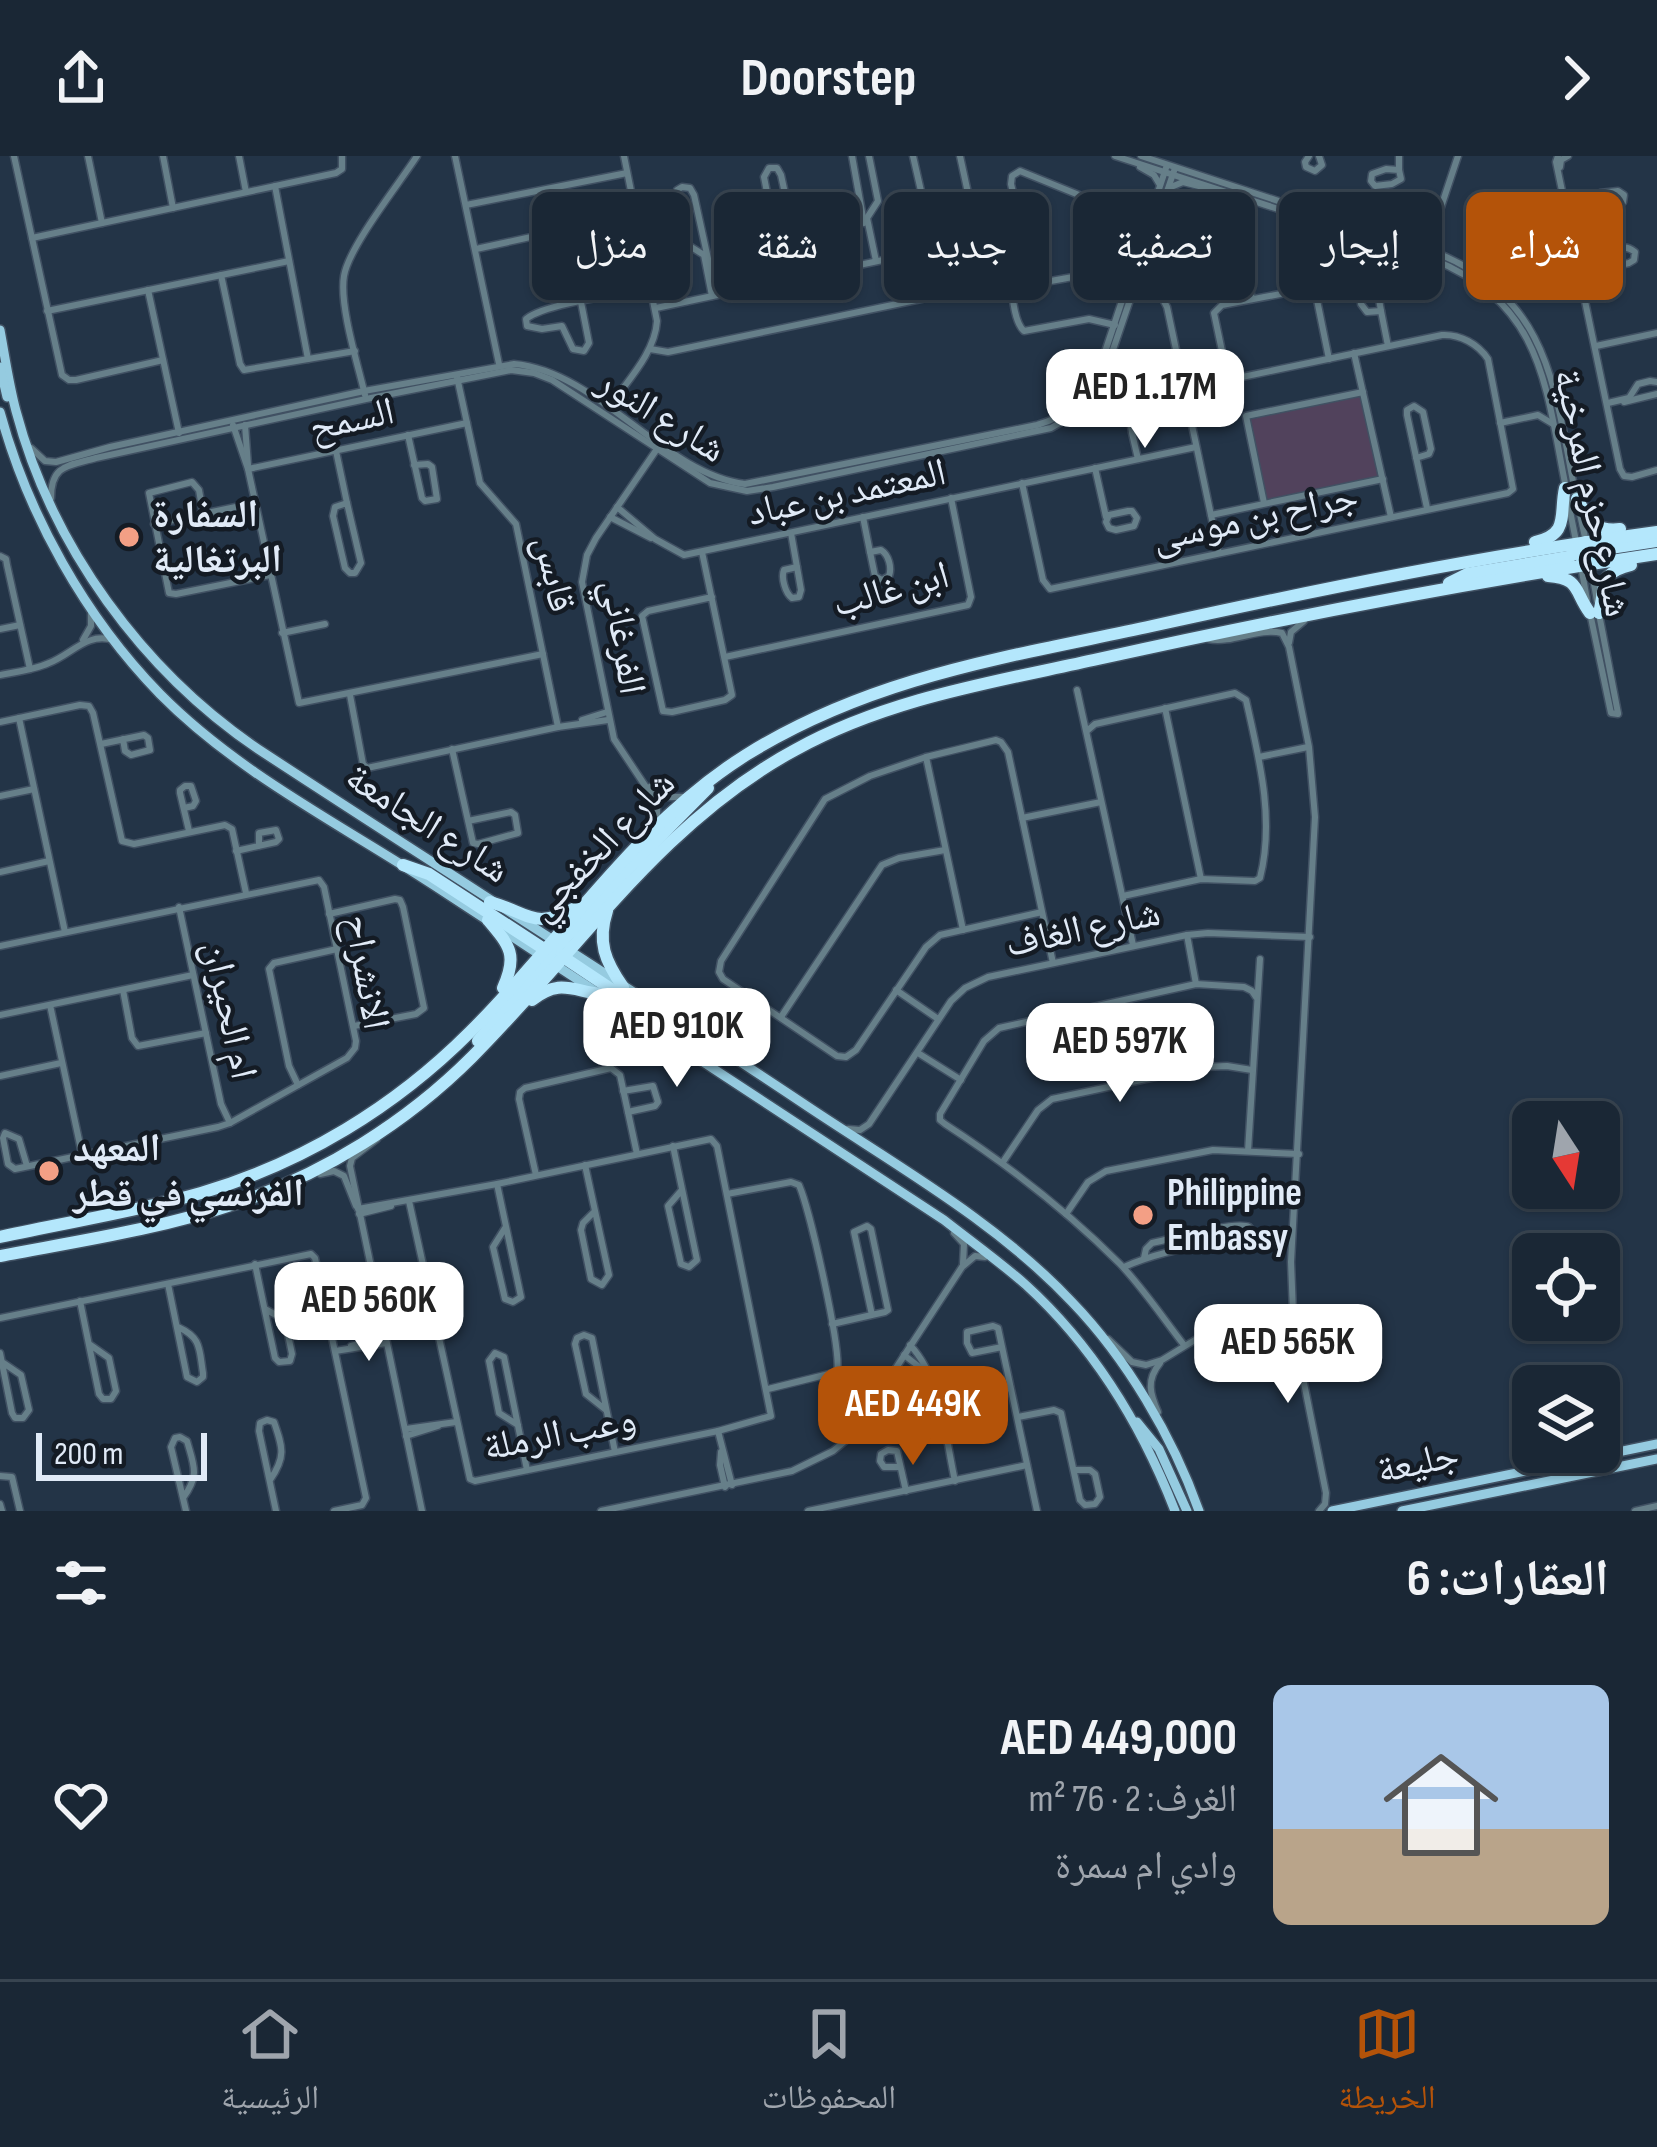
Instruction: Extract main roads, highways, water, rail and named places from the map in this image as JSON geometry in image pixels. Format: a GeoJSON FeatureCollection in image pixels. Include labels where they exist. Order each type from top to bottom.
{"type":"FeatureCollection","features":[{"type":"Feature","properties":{"kind":"highway"},"geometry":{"type":"LineString","coordinates":[[1515,552],[1550,538],[1559,529],[1565,488]]}},
{"type":"Feature","properties":{"kind":"highway"},"geometry":{"type":"LineString","coordinates":[[1577,499],[1595,526],[1640,534]]}},
{"type":"Feature","properties":{"kind":"highway","name":"شارع الخفجي"},"geometry":{"type":"LineString","coordinates":[[0,1234],[196,1195],[300,1155],[358,1123],[471,1031],[708,808],[821,736],[929,696],[1325,611],[1536,573],[1640,534],[1657,536]]}},
{"type":"Feature","properties":{"kind":"highway"},"geometry":{"type":"LineString","coordinates":[[1444,588],[1467,574],[1657,536]]}},
{"type":"Feature","properties":{"kind":"highway","name":"شارع الخفجي"},"geometry":{"type":"LineString","coordinates":[[0,1256],[240,1202],[297,1179],[387,1127],[471,1059],[520,1006],[584,904],[656,825],[715,775],[813,718],[867,695],[923,677],[1238,607],[1515,552],[1652,555]]}},
{"type":"Feature","properties":{"kind":"highway"},"geometry":{"type":"LineString","coordinates":[[1536,573],[1572,582],[1594,613],[1607,577],[1652,555]]}},
{"type":"Feature","properties":{"kind":"highway"},"geometry":{"type":"LineString","coordinates":[[471,1059],[481,1037],[553,952],[630,866],[693,806],[715,775]]}},
{"type":"Feature","properties":{"kind":"highway"},"geometry":{"type":"LineString","coordinates":[[403,865],[429,874],[668,1028],[700,1035]]}},
{"type":"Feature","properties":{"kind":"highway"},"geometry":{"type":"LineString","coordinates":[[490,902],[539,920],[584,904]]}},
{"type":"Feature","properties":{"kind":"highway"},"geometry":{"type":"LineString","coordinates":[[609,906],[602,949],[623,987]]}},
{"type":"Feature","properties":{"kind":"highway"},"geometry":{"type":"LineString","coordinates":[[488,920],[512,957],[495,1005]]}},
{"type":"Feature","properties":{"kind":"highway"},"geometry":{"type":"LineString","coordinates":[[520,1006],[558,987],[600,994]]}},
{"type":"Feature","properties":{"kind":"main road","name":"شارع الجامعة"},"geometry":{"type":"LineString","coordinates":[[0,330],[25,439],[80,559],[114,612],[211,715],[490,902],[600,994],[944,1220],[1008,1270],[1060,1319],[1109,1380],[1175,1511]]}},
{"type":"Feature","properties":{"kind":"main road"},"geometry":{"type":"LineString","coordinates":[[0,367],[13,421],[25,439]]}},
{"type":"Feature","properties":{"kind":"main road","name":"شارع الجامعة"},"geometry":{"type":"LineString","coordinates":[[0,412],[39,517],[89,606],[160,694],[237,759],[488,920],[623,987],[700,1035],[1001,1238],[1097,1330],[1173,1448],[1202,1511]]}},
{"type":"Feature","properties":{"kind":"main road"},"geometry":{"type":"LineString","coordinates":[[1130,1414],[1159,1449],[1186,1511]]}},
{"type":"Feature","properties":{"kind":"main road","name":"جليعة"},"geometry":{"type":"LineString","coordinates":[[1332,1511],[1657,1444]]}},
{"type":"Feature","properties":{"kind":"main road","name":"جليعة"},"geometry":{"type":"LineString","coordinates":[[1402,1511],[1657,1459]]}},
{"type":"Feature","properties":{"kind":"place","name":"السفارة البرتغالية"},"geometry":{"type":"Point","coordinates":[129,537]}},
{"type":"Feature","properties":{"kind":"place","name":"المعهد الفرنسي في قطر"},"geometry":{"type":"Point","coordinates":[49,1171]}},
{"type":"Feature","properties":{"kind":"place","name":"Philippine Embassy"},"geometry":{"type":"Point","coordinates":[1143,1215]}}]}
